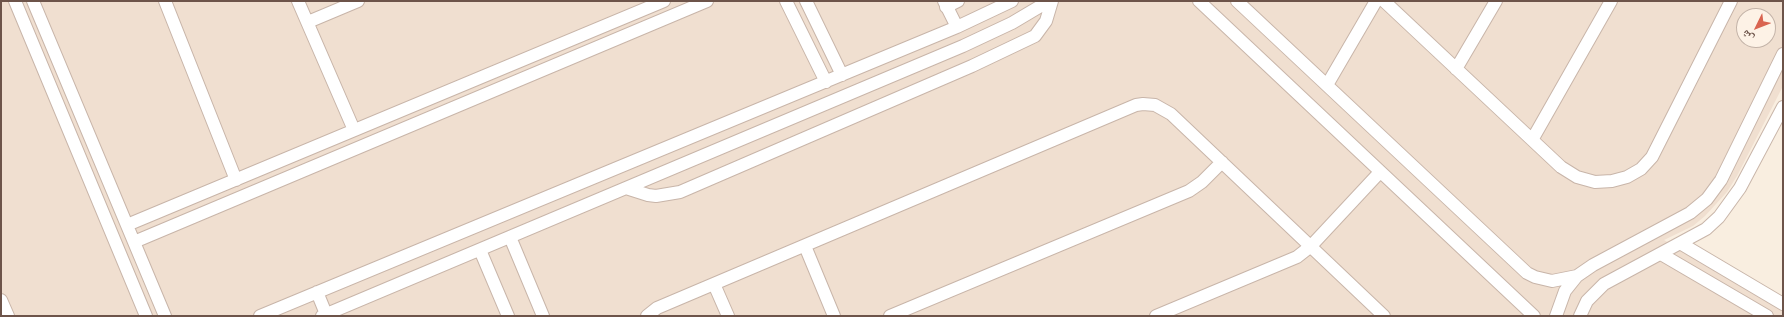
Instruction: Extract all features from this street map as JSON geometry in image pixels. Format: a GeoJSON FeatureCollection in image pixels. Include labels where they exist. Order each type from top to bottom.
{"type":"FeatureCollection","features":[{"type":"Feature","properties":{"kind":"street"},"geometry":{"type":"LineString","coordinates":[[15,1],[146,316]]}},
{"type":"Feature","properties":{"kind":"street"},"geometry":{"type":"LineString","coordinates":[[33,1],[165,316]]}},
{"type":"Feature","properties":{"kind":"street"},"geometry":{"type":"LineString","coordinates":[[165,1],[236,180]]}},
{"type":"Feature","properties":{"kind":"street"},"geometry":{"type":"LineString","coordinates":[[298,1],[354,130]]}},
{"type":"Feature","properties":{"kind":"street"},"geometry":{"type":"LineString","coordinates":[[308,22],[358,1]]}},
{"type":"Feature","properties":{"kind":"street"},"geometry":{"type":"LineString","coordinates":[[127,225],[664,1]]}},
{"type":"Feature","properties":{"kind":"street"},"geometry":{"type":"LineString","coordinates":[[134,242],[706,1]]}},
{"type":"Feature","properties":{"kind":"street"},"geometry":{"type":"LineString","coordinates":[[786,1],[826,82]]}},
{"type":"Feature","properties":{"kind":"street"},"geometry":{"type":"LineString","coordinates":[[806,1],[842,75]]}},
{"type":"Feature","properties":{"kind":"street"},"geometry":{"type":"LineString","coordinates":[[957,27],[945,4],[958,1]]}},
{"type":"Feature","properties":{"kind":"street"},"geometry":{"type":"LineString","coordinates":[[260,316],[904,50],[1012,1]]}},
{"type":"Feature","properties":{"kind":"street"},"geometry":{"type":"LineString","coordinates":[[317,292],[324,315],[912,68],[990,34],[1049,1]]}},
{"type":"Feature","properties":{"kind":"street"},"geometry":{"type":"LineString","coordinates":[[626,188],[656,196],[680,192],[972,66],[1035,36],[1046,20],[1052,1]]}},
{"type":"Feature","properties":{"kind":"street"},"geometry":{"type":"LineString","coordinates":[[1199,1],[1534,316]]}},
{"type":"Feature","properties":{"kind":"street"},"geometry":{"type":"LineString","coordinates":[[1237,1],[1527,273],[1543,280],[1552,281],[1577,276]]}},
{"type":"Feature","properties":{"kind":"street"},"geometry":{"type":"LineString","coordinates":[[1327,86],[1376,1]]}},
{"type":"Feature","properties":{"kind":"street"},"geometry":{"type":"LineString","coordinates":[[1384,1],[1561,167],[1577,177],[1595,182],[1612,181],[1627,177],[1641,169],[1659,148],[1731,1]]}},
{"type":"Feature","properties":{"kind":"street"},"geometry":{"type":"LineString","coordinates":[[1456,69],[1496,1]]}},
{"type":"Feature","properties":{"kind":"street"},"geometry":{"type":"LineString","coordinates":[[1532,140],[1611,1]]}},
{"type":"Feature","properties":{"kind":"street"},"geometry":{"type":"LineString","coordinates":[[904,50],[912,68]]}},
{"type":"Feature","properties":{"kind":"street"},"geometry":{"type":"LineString","coordinates":[[1556,316],[1565,291],[1577,276],[1593,265],[1690,213],[1707,199],[1721,180],[1783,54]]}},
{"type":"Feature","properties":{"kind":"street"},"geometry":{"type":"LineString","coordinates":[[647,316],[657,308],[1136,105],[1155,105],[1166,110],[1384,316]]}},
{"type":"Feature","properties":{"kind":"street"},"geometry":{"type":"LineString","coordinates":[[1580,316],[1587,301],[1604,284],[1706,229],[1731,203],[1783,107]]}},
{"type":"Feature","properties":{"kind":"street"},"geometry":{"type":"LineString","coordinates":[[890,316],[1184,194],[1202,182],[1222,162]]}},
{"type":"Feature","properties":{"kind":"street"},"geometry":{"type":"LineString","coordinates":[[1156,316],[1290,261],[1311,246],[1380,172]]}},
{"type":"Feature","properties":{"kind":"street"},"geometry":{"type":"LineString","coordinates":[[510,237],[543,316]]}},
{"type":"Feature","properties":{"kind":"street"},"geometry":{"type":"LineString","coordinates":[[1680,244],[1783,304]]}},
{"type":"Feature","properties":{"kind":"street"},"geometry":{"type":"LineString","coordinates":[[805,246],[834,316]]}},
{"type":"Feature","properties":{"kind":"street"},"geometry":{"type":"LineString","coordinates":[[480,250],[508,316]]}},
{"type":"Feature","properties":{"kind":"street"},"geometry":{"type":"LineString","coordinates":[[1661,254],[1767,316]]}},
{"type":"Feature","properties":{"kind":"street"},"geometry":{"type":"LineString","coordinates":[[714,284],[728,316]]}},
{"type":"Feature","properties":{"kind":"street"},"geometry":{"type":"LineString","coordinates":[[1,300],[8,316]]}},
{"type":"Feature","properties":{"kind":"shaded area"},"geometry":{"type":"Polygon","coordinates":[[[1,1],[1783,1],[1783,86],[1737,176],[1727,192],[1705,216],[1693,226],[1664,240],[1783,311],[1783,316],[1,316],[1,1]]]}}]}
